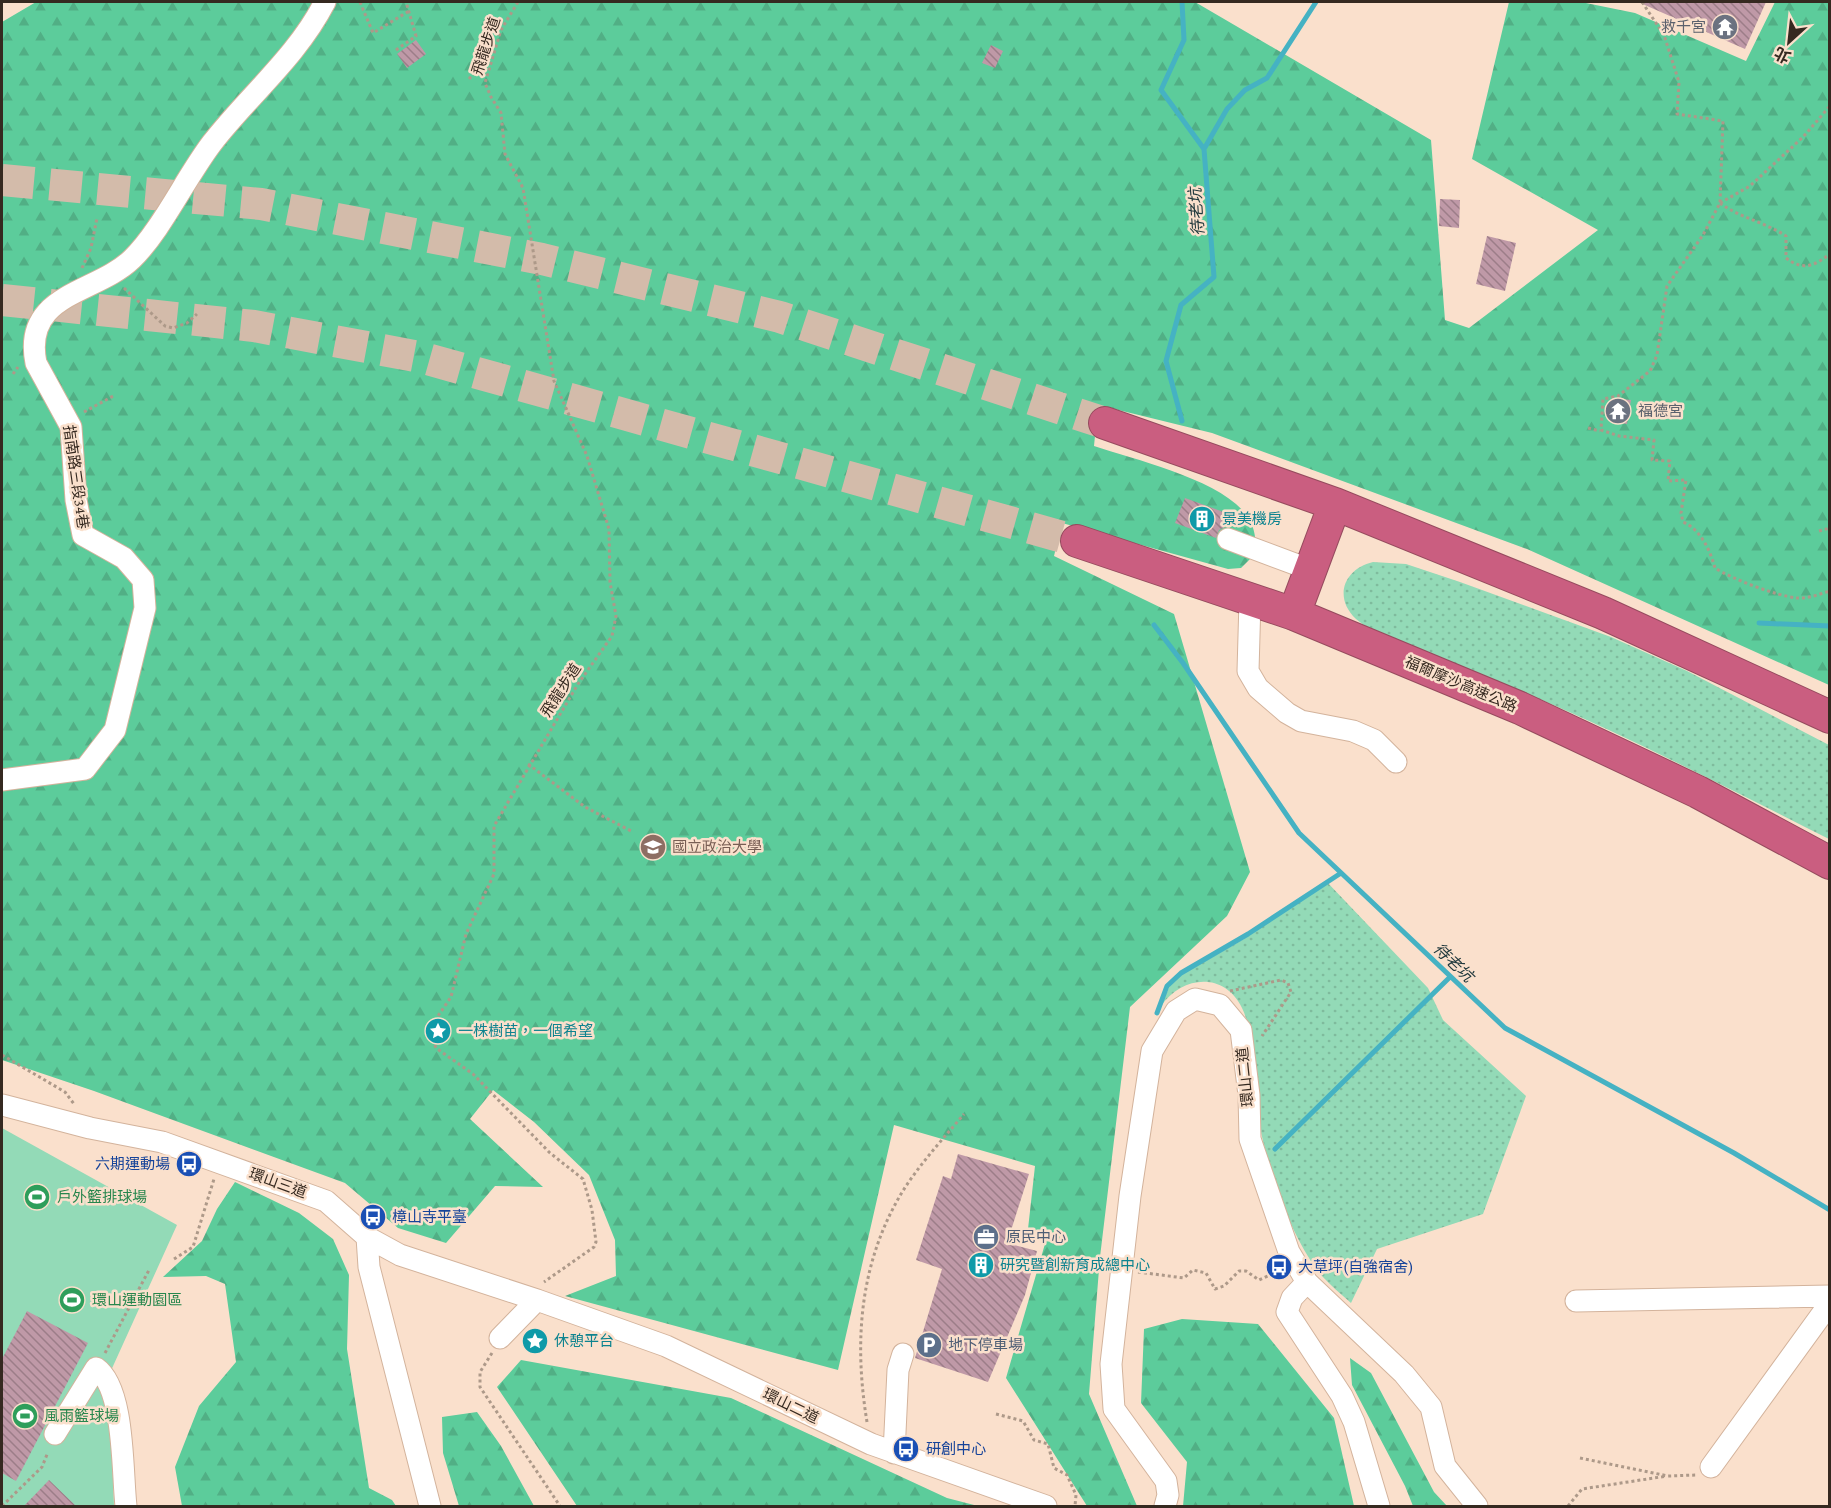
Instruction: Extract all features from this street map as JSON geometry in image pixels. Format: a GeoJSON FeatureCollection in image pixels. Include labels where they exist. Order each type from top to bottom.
{"type":"FeatureCollection","features":[{"type":"Feature","properties":{"kind":"highway"},"geometry":{"type":"LineString","coordinates":[[1105,423],[1335,504],[1603,613],[1830,717]]}},
{"type":"Feature","properties":{"kind":"highway"},"geometry":{"type":"LineString","coordinates":[[1294,614],[1335,504]]}},
{"type":"Feature","properties":{"kind":"highway","name":"福爾摩沙高速公路"},"geometry":{"type":"LineString","coordinates":[[1077,541],[1294,614],[1520,708],[1698,792],[1830,863]]}},
{"type":"Feature","properties":{"kind":"street","name":"指南路三段34巷"},"geometry":{"type":"LineString","coordinates":[[2,780],[86,769],[115,730],[145,609],[143,580],[124,558],[83,536],[76,500],[69,420],[36,363],[34,351],[40,323],[45,312],[82,287],[110,275],[132,259],[212,143],[290,58],[325,2]]}},
{"type":"Feature","properties":{"kind":"street"},"geometry":{"type":"LineString","coordinates":[[1228,539],[1311,570]]}},
{"type":"Feature","properties":{"kind":"street"},"geometry":{"type":"LineString","coordinates":[[1250,600],[1248,671],[1258,688],[1287,713],[1301,721],[1353,731],[1374,741],[1396,762]]}},
{"type":"Feature","properties":{"kind":"street"},"geometry":{"type":"LineString","coordinates":[[1164,1506],[1168,1495],[1166,1480],[1114,1409],[1111,1364],[1152,1051],[1176,1011],[1195,999]]}},
{"type":"Feature","properties":{"kind":"street","name":"環山二道"},"geometry":{"type":"LineString","coordinates":[[1195,999],[1220,1005],[1241,1030],[1249,1095],[1250,1139],[1289,1252],[1307,1282],[1404,1374],[1431,1407],[1445,1466],[1477,1506]]}},
{"type":"Feature","properties":{"kind":"street","name":"環山三道"},"geometry":{"type":"LineString","coordinates":[[2,1105],[90,1128],[162,1142],[326,1201],[367,1237],[422,1263],[537,1300]]}},
{"type":"Feature","properties":{"kind":"street"},"geometry":{"type":"LineString","coordinates":[[367,1237],[369,1267],[430,1506]]}},
{"type":"Feature","properties":{"kind":"street"},"geometry":{"type":"LineString","coordinates":[[1307,1282],[1292,1298],[1287,1312],[1342,1396],[1354,1422],[1379,1506]]}},
{"type":"Feature","properties":{"kind":"street"},"geometry":{"type":"LineString","coordinates":[[1576,1301],[1830,1296]]}},
{"type":"Feature","properties":{"kind":"street"},"geometry":{"type":"LineString","coordinates":[[500,1338],[537,1300]]}},
{"type":"Feature","properties":{"kind":"street","name":"環山二道"},"geometry":{"type":"LineString","coordinates":[[537,1300],[666,1346],[871,1444],[1046,1506]]}},
{"type":"Feature","properties":{"kind":"street"},"geometry":{"type":"LineString","coordinates":[[1711,1467],[1830,1303]]}},
{"type":"Feature","properties":{"kind":"street"},"geometry":{"type":"LineString","coordinates":[[894,1453],[898,1370],[903,1354]]}},
{"type":"Feature","properties":{"kind":"street"},"geometry":{"type":"LineString","coordinates":[[55,1434],[96,1368],[104,1374],[115,1396],[126,1506]]}},
{"type":"Feature","properties":{"kind":"path"},"geometry":{"type":"LineString","coordinates":[[360,2],[373,33],[409,11]]}},
{"type":"Feature","properties":{"kind":"path"},"geometry":{"type":"LineString","coordinates":[[396,50],[416,36],[406,2]]}},
{"type":"Feature","properties":{"kind":"path","name":"飛龍步道"},"geometry":{"type":"LineString","coordinates":[[518,2],[501,30],[487,70],[485,83],[501,113],[505,154],[524,188],[554,381],[587,456],[609,529],[610,582],[616,616],[612,636],[578,684],[528,764],[494,826],[494,874],[466,934],[451,997],[429,1029],[436,1048],[473,1074],[550,1153],[583,1179],[592,1209],[596,1242],[594,1247],[542,1283],[537,1300]]}},
{"type":"Feature","properties":{"kind":"path"},"geometry":{"type":"LineString","coordinates":[[1601,430],[1603,399],[1617,396],[1650,371],[1657,355],[1664,322],[1667,286],[1703,235],[1720,203],[1723,121],[1677,114],[1679,82],[1664,35],[1642,2]]}},
{"type":"Feature","properties":{"kind":"path"},"geometry":{"type":"LineString","coordinates":[[469,78],[479,67],[487,70]]}},
{"type":"Feature","properties":{"kind":"path"},"geometry":{"type":"LineString","coordinates":[[1720,203],[1750,186],[1803,136],[1830,106]]}},
{"type":"Feature","properties":{"kind":"path"},"geometry":{"type":"LineString","coordinates":[[1720,203],[1733,213],[1773,227],[1786,236],[1786,258],[1796,265],[1808,267],[1817,264],[1830,254]]}},
{"type":"Feature","properties":{"kind":"path"},"geometry":{"type":"LineString","coordinates":[[82,287],[80,273],[91,248],[97,218]]}},
{"type":"Feature","properties":{"kind":"path"},"geometry":{"type":"LineString","coordinates":[[110,275],[165,326],[173,328],[187,323],[197,314]]}},
{"type":"Feature","properties":{"kind":"path"},"geometry":{"type":"LineString","coordinates":[[69,420],[78,416],[80,421],[85,418],[83,413],[115,395]]}},
{"type":"Feature","properties":{"kind":"path"},"geometry":{"type":"LineString","coordinates":[[1588,428],[1620,436],[1654,440],[1652,460],[1670,461],[1668,481],[1686,480],[1681,513],[1683,522],[1693,527],[1711,553],[1715,568],[1740,581],[1796,598],[1811,597],[1830,591]]}},
{"type":"Feature","properties":{"kind":"path"},"geometry":{"type":"LineString","coordinates":[[1819,531],[1830,528]]}},
{"type":"Feature","properties":{"kind":"path"},"geometry":{"type":"LineString","coordinates":[[528,764],[585,807],[633,832]]}},
{"type":"Feature","properties":{"kind":"path"},"geometry":{"type":"LineString","coordinates":[[1195,999],[1281,980],[1288,982],[1291,992],[1244,1062]]}},
{"type":"Feature","properties":{"kind":"path"},"geometry":{"type":"LineString","coordinates":[[2,1055],[65,1092],[90,1128]]}},
{"type":"Feature","properties":{"kind":"path"},"geometry":{"type":"LineString","coordinates":[[871,1444],[859,1364],[867,1277],[878,1240],[902,1192],[964,1114]]}},
{"type":"Feature","properties":{"kind":"path"},"geometry":{"type":"LineString","coordinates":[[174,1259],[193,1247],[213,1184]]}},
{"type":"Feature","properties":{"kind":"path"},"geometry":{"type":"LineString","coordinates":[[112,1339],[149,1270]]}},
{"type":"Feature","properties":{"kind":"path"},"geometry":{"type":"LineString","coordinates":[[1122,1270],[1184,1278],[1193,1270],[1206,1273],[1215,1289],[1224,1286],[1239,1271],[1246,1271],[1259,1280],[1274,1273],[1307,1282]]}},
{"type":"Feature","properties":{"kind":"path"},"geometry":{"type":"LineString","coordinates":[[500,1338],[480,1372],[480,1387],[560,1506]]}},
{"type":"Feature","properties":{"kind":"path"},"geometry":{"type":"LineString","coordinates":[[996,1414],[1023,1421],[1034,1440],[1048,1444],[1054,1468],[1067,1475],[1076,1495],[1075,1506]]}},
{"type":"Feature","properties":{"kind":"path"},"geometry":{"type":"LineString","coordinates":[[2,1506],[42,1467],[55,1434]]}},
{"type":"Feature","properties":{"kind":"path"},"geometry":{"type":"LineString","coordinates":[[1580,1458],[1668,1476]]}},
{"type":"Feature","properties":{"kind":"path"},"geometry":{"type":"LineString","coordinates":[[1568,1506],[1582,1489],[1668,1476],[1692,1476],[1711,1467]]}},
{"type":"Feature","properties":{"kind":"green space","name":"國立政治大學"},"geometry":{"type":"Polygon","coordinates":[[[36,2],[1195,2],[1431,140],[1445,320],[1469,328],[1598,230],[1472,159],[1509,2],[1581,2],[1635,13],[1746,61],[1775,2],[1829,3],[1829,685],[1527,549],[1212,433],[1098,405],[1094,446],[1177,473],[1219,492],[1236,504],[1248,517],[1255,534],[1256,553],[1241,568],[1228,569],[1062,523],[1054,556],[1174,614],[1250,872],[1227,916],[1130,1007],[1100,1257],[1089,1394],[1137,1506],[1087,1506],[1006,1378],[1047,1237],[1028,1229],[1035,1166],[894,1125],[838,1370],[565,1296],[616,1276],[615,1240],[589,1175],[534,1122],[493,1090],[470,1119],[543,1187],[495,1186],[446,1243],[398,1228],[345,1183],[94,1091],[2,1060],[2,22],[36,2]]]}},
{"type":"Feature","properties":{"kind":"green space"},"geometry":{"type":"Polygon","coordinates":[[[1373,562],[1406,564],[1611,637],[1687,671],[1829,745],[1829,839],[1572,713],[1372,631],[1349,611],[1344,593],[1349,577],[1363,566],[1373,562]]]}},
{"type":"Feature","properties":{"kind":"green space"},"geometry":{"type":"Polygon","coordinates":[[[1326,881],[1428,988],[1443,1020],[1526,1096],[1483,1214],[1377,1249],[1351,1303],[1321,1275],[1309,1258],[1278,1193],[1259,1123],[1251,1041],[1242,1008],[1225,988],[1214,983],[1203,982],[1180,988],[1161,1006],[1171,983],[1181,975],[1244,939],[1326,881]]]}},
{"type":"Feature","properties":{"kind":"green space","name":"環山運動園區"},"geometry":{"type":"Polygon","coordinates":[[[2,1128],[177,1225],[109,1375],[114,1506],[2,1506],[2,1128]]]}},
{"type":"Feature","properties":{"kind":"green space"},"geometry":{"type":"Polygon","coordinates":[[[235,1182],[299,1213],[333,1239],[349,1275],[347,1349],[369,1488],[392,1500],[396,1506],[182,1506],[175,1467],[199,1406],[236,1362],[225,1284],[206,1276],[163,1277],[202,1241],[217,1209],[235,1182]]]}},
{"type":"Feature","properties":{"kind":"green space"},"geometry":{"type":"Polygon","coordinates":[[[1182,1319],[1258,1324],[1334,1418],[1354,1506],[1183,1506],[1187,1462],[1141,1403],[1144,1329],[1182,1319]]]}},
{"type":"Feature","properties":{"kind":"green space"},"geometry":{"type":"Polygon","coordinates":[[[1350,1358],[1371,1373],[1434,1492],[1447,1506],[1413,1506],[1405,1486],[1352,1385],[1350,1358]]]}},
{"type":"Feature","properties":{"kind":"green space"},"geometry":{"type":"Polygon","coordinates":[[[521,1360],[731,1398],[947,1498],[978,1506],[577,1506],[497,1387],[521,1360]]]}},
{"type":"Feature","properties":{"kind":"green space"},"geometry":{"type":"Polygon","coordinates":[[[477,1412],[501,1446],[534,1506],[459,1506],[443,1453],[442,1417],[477,1412]]]}},
{"type":"Feature","properties":{"kind":"building","name":"救千宮"},"geometry":{"type":"Polygon","coordinates":[[[1638,2],[1766,2],[1745,49],[1638,2]]]}},
{"type":"Feature","properties":{"kind":"building"},"geometry":{"type":"Polygon","coordinates":[[[416,40],[426,54],[407,68],[397,54],[416,40]]]}},
{"type":"Feature","properties":{"kind":"building"},"geometry":{"type":"Polygon","coordinates":[[[991,45],[1003,51],[995,68],[982,63],[991,45]]]}},
{"type":"Feature","properties":{"kind":"building"},"geometry":{"type":"Polygon","coordinates":[[[1440,199],[1460,200],[1459,228],[1439,226],[1440,199]]]}},
{"type":"Feature","properties":{"kind":"building"},"geometry":{"type":"Polygon","coordinates":[[[1487,236],[1516,243],[1505,291],[1476,284],[1487,236]]]}},
{"type":"Feature","properties":{"kind":"building"},"geometry":{"type":"Polygon","coordinates":[[[1613,398],[1631,400],[1627,424],[1610,421],[1613,398]]]}},
{"type":"Feature","properties":{"kind":"building","name":"景美機房"},"geometry":{"type":"Polygon","coordinates":[[[1185,498],[1229,514],[1225,527],[1219,530],[1216,538],[1175,523],[1185,498]]]}},
{"type":"Feature","properties":{"kind":"building","name":"研究暨創新育成總中心"},"geometry":{"type":"Polygon","coordinates":[[[958,1154],[1029,1174],[1007,1243],[1037,1251],[1025,1295],[988,1382],[915,1358],[942,1269],[916,1260],[943,1176],[951,1179],[958,1154]]]}},
{"type":"Feature","properties":{"kind":"building","name":"風雨籃球場"},"geometry":{"type":"Polygon","coordinates":[[[27,1311],[88,1343],[16,1481],[2,1473],[2,1359],[27,1311]]]}},
{"type":"Feature","properties":{"kind":"building"},"geometry":{"type":"Polygon","coordinates":[[[49,1480],[76,1506],[24,1506],[49,1480]]]}},
{"type":"Feature","properties":{"kind":"waterway","name":"待老坑"},"geometry":{"type":"LineString","coordinates":[[1182,2],[1184,40],[1161,90],[1204,149],[1214,277],[1181,305],[1166,361],[1182,421]]}},
{"type":"Feature","properties":{"kind":"waterway"},"geometry":{"type":"LineString","coordinates":[[1204,149],[1227,109],[1245,90],[1267,78],[1316,2]]}},
{"type":"Feature","properties":{"kind":"waterway"},"geometry":{"type":"LineString","coordinates":[[1759,623],[1830,626]]}},
{"type":"Feature","properties":{"kind":"waterway","name":"待老坑"},"geometry":{"type":"LineString","coordinates":[[1154,625],[1183,663],[1299,833],[1505,1028],[1734,1153],[1830,1210]]}},
{"type":"Feature","properties":{"kind":"waterway"},"geometry":{"type":"LineString","coordinates":[[1157,1013],[1167,986],[1181,973],[1248,934],[1341,873]]}},
{"type":"Feature","properties":{"kind":"waterway"},"geometry":{"type":"LineString","coordinates":[[1275,1149],[1450,977]]}},
{"type":"Feature","properties":{"kind":"tunnel"},"geometry":{"type":"LineString","coordinates":[[2,180],[261,204],[542,259],[780,317],[1105,423]]}},
{"type":"Feature","properties":{"kind":"tunnel"},"geometry":{"type":"LineString","coordinates":[[2,300],[254,326],[420,357],[1077,541]]}},
{"type":"Feature","properties":{"kind":"place","name":"救千宮"},"geometry":{"type":"Point","coordinates":[1725,27]}},
{"type":"Feature","properties":{"kind":"place","name":"福德宮"},"geometry":{"type":"Point","coordinates":[1618,411]}},
{"type":"Feature","properties":{"kind":"place","name":"景美機房"},"geometry":{"type":"Point","coordinates":[1202,519]}},
{"type":"Feature","properties":{"kind":"place","name":"國立政治大學"},"geometry":{"type":"Point","coordinates":[653,847]}},
{"type":"Feature","properties":{"kind":"place","name":"一株樹苗，一個希望"},"geometry":{"type":"Point","coordinates":[438,1031]}},
{"type":"Feature","properties":{"kind":"place","name":"六期運動場"},"geometry":{"type":"Point","coordinates":[189,1164]}},
{"type":"Feature","properties":{"kind":"place","name":"戶外籃排球場"},"geometry":{"type":"Point","coordinates":[37,1197]}},
{"type":"Feature","properties":{"kind":"place","name":"樟山寺平臺"},"geometry":{"type":"Point","coordinates":[373,1217]}},
{"type":"Feature","properties":{"kind":"place","name":"原民中心"},"geometry":{"type":"Point","coordinates":[986,1237]}},
{"type":"Feature","properties":{"kind":"place","name":"研究暨創新育成總中心"},"geometry":{"type":"Point","coordinates":[981,1265]}},
{"type":"Feature","properties":{"kind":"place","name":"大草坪(自強宿舍)"},"geometry":{"type":"Point","coordinates":[1279,1267]}},
{"type":"Feature","properties":{"kind":"place","name":"環山運動園區"},"geometry":{"type":"Point","coordinates":[72,1300]}},
{"type":"Feature","properties":{"kind":"place","name":"休憩平台"},"geometry":{"type":"Point","coordinates":[535,1341]}},
{"type":"Feature","properties":{"kind":"place","name":"地下停車場"},"geometry":{"type":"Point","coordinates":[929,1345]}},
{"type":"Feature","properties":{"kind":"place","name":"風雨籃球場"},"geometry":{"type":"Point","coordinates":[25,1416]}},
{"type":"Feature","properties":{"kind":"place","name":"研創中心"},"geometry":{"type":"Point","coordinates":[906,1449]}}]}
